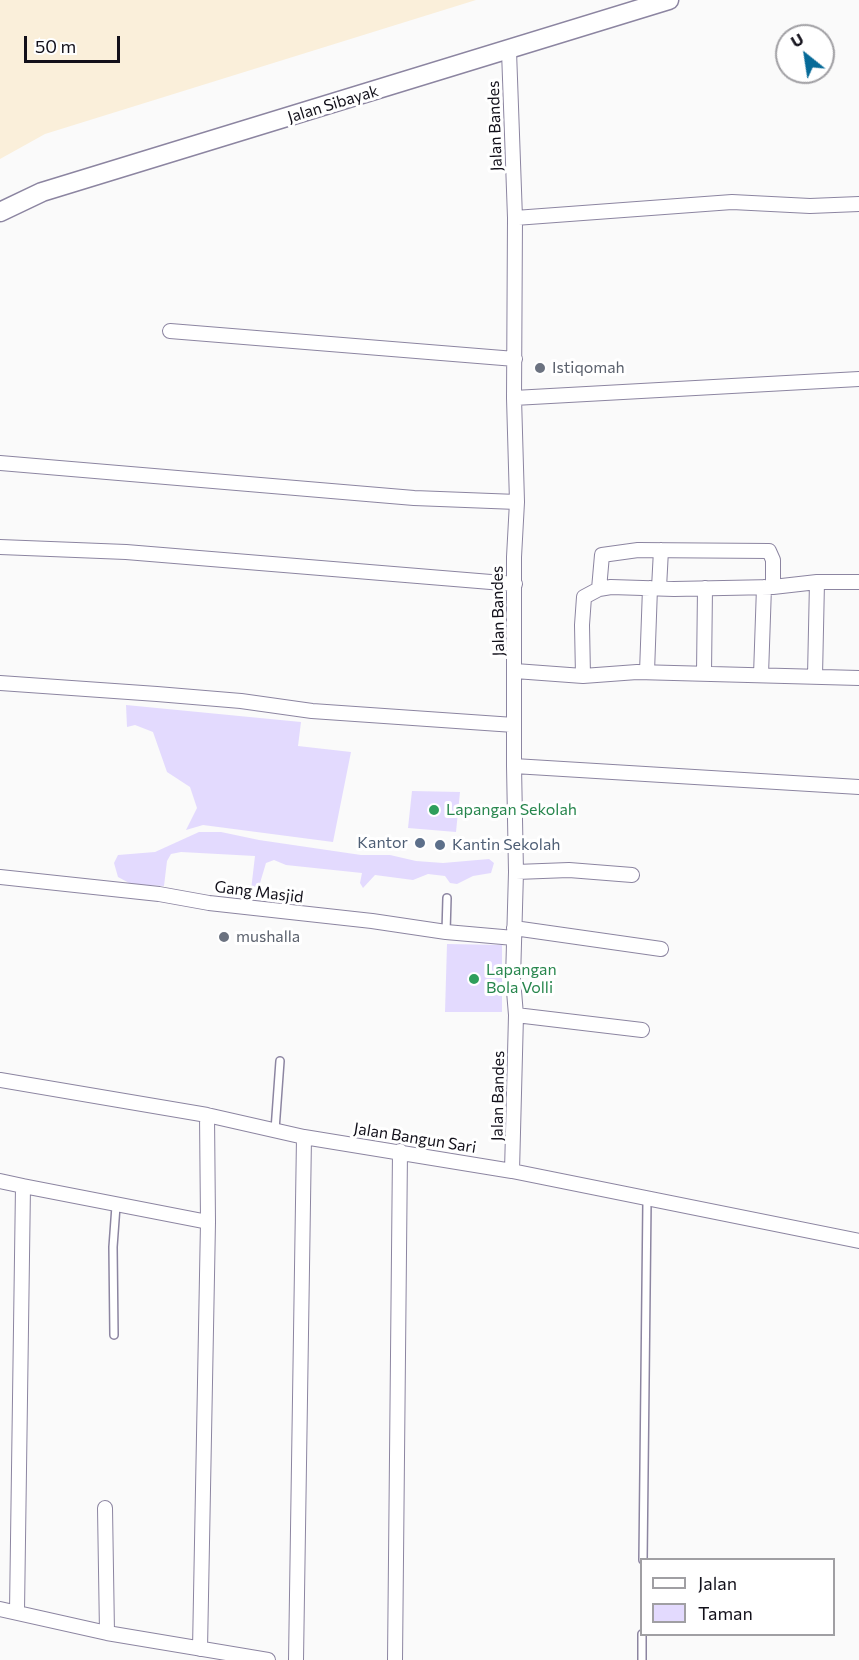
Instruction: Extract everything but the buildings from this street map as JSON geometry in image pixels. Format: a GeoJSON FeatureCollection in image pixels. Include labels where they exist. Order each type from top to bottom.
{"type":"FeatureCollection","features":[{"type":"Feature","properties":{"kind":"street","name":"Jalan Sibayak"},"geometry":{"type":"LineString","coordinates":[[0,212],[42,192],[509,51],[669,0]]}},
{"type":"Feature","properties":{"kind":"street","name":"Jalan Bandes"},"geometry":{"type":"LineString","coordinates":[[509,51],[515,218],[514,398],[517,502],[514,725],[516,872],[513,979],[516,1015],[512,1171]]}},
{"type":"Feature","properties":{"kind":"street"},"geometry":{"type":"LineString","coordinates":[[515,218],[732,202],[810,206],[859,204]]}},
{"type":"Feature","properties":{"kind":"street"},"geometry":{"type":"LineString","coordinates":[[170,331],[515,359]]}},
{"type":"Feature","properties":{"kind":"street"},"geometry":{"type":"LineString","coordinates":[[514,398],[859,379]]}},
{"type":"Feature","properties":{"kind":"street"},"geometry":{"type":"LineString","coordinates":[[0,463],[414,498],[517,502]]}},
{"type":"Feature","properties":{"kind":"street"},"geometry":{"type":"LineString","coordinates":[[0,547],[126,552],[515,584]]}},
{"type":"Feature","properties":{"kind":"street"},"geometry":{"type":"LineString","coordinates":[[647,672],[661,550]]}},
{"type":"Feature","properties":{"kind":"street"},"geometry":{"type":"LineString","coordinates":[[599,589],[602,555],[661,550],[769,551],[773,560],[768,587],[761,675]]}},
{"type":"Feature","properties":{"kind":"street"},"geometry":{"type":"LineString","coordinates":[[814,676],[817,582]]}},
{"type":"Feature","properties":{"kind":"street"},"geometry":{"type":"LineString","coordinates":[[583,676],[584,597],[599,589],[768,587],[817,582],[859,582]]}},
{"type":"Feature","properties":{"kind":"street"},"geometry":{"type":"LineString","coordinates":[[704,674],[705,588]]}},
{"type":"Feature","properties":{"kind":"street"},"geometry":{"type":"LineString","coordinates":[[515,671],[583,676],[647,672],[859,678]]}},
{"type":"Feature","properties":{"kind":"street"},"geometry":{"type":"LineString","coordinates":[[0,684],[157,694],[241,701],[312,711],[514,725]]}},
{"type":"Feature","properties":{"kind":"street"},"geometry":{"type":"LineString","coordinates":[[514,766],[859,786]]}},
{"type":"Feature","properties":{"kind":"street"},"geometry":{"type":"LineString","coordinates":[[516,872],[569,870],[632,875]]}},
{"type":"Feature","properties":{"kind":"street","name":"Gang Masjid"},"geometry":{"type":"LineString","coordinates":[[0,878],[159,894],[209,903],[372,921],[446,932],[514,933],[661,949]]}},
{"type":"Feature","properties":{"kind":"street"},"geometry":{"type":"LineString","coordinates":[[516,1015],[642,1029]]}},
{"type":"Feature","properties":{"kind":"street","name":"Jalan Bangun Sari"},"geometry":{"type":"LineString","coordinates":[[0,1080],[207,1115],[304,1137],[512,1171],[647,1201],[859,1241]]}},
{"type":"Feature","properties":{"kind":"street"},"geometry":{"type":"LineString","coordinates":[[200,1649],[208,1222],[207,1115]]}},
{"type":"Feature","properties":{"kind":"street"},"geometry":{"type":"LineString","coordinates":[[296,1660],[304,1137]]}},
{"type":"Feature","properties":{"kind":"street"},"geometry":{"type":"LineString","coordinates":[[395,1660],[400,1151]]}},
{"type":"Feature","properties":{"kind":"street"},"geometry":{"type":"LineString","coordinates":[[0,1181],[116,1206],[208,1222]]}},
{"type":"Feature","properties":{"kind":"street"},"geometry":{"type":"LineString","coordinates":[[17,1611],[23,1186]]}},
{"type":"Feature","properties":{"kind":"street"},"geometry":{"type":"LineString","coordinates":[[105,1508],[107,1633]]}},
{"type":"Feature","properties":{"kind":"street"},"geometry":{"type":"LineString","coordinates":[[0,1609],[107,1633],[268,1660]]}},
{"type":"Feature","properties":{"kind":"lane"},"geometry":{"type":"LineString","coordinates":[[446,932],[447,898]]}},
{"type":"Feature","properties":{"kind":"lane"},"geometry":{"type":"LineString","coordinates":[[275,1130],[280,1061]]}},
{"type":"Feature","properties":{"kind":"lane"},"geometry":{"type":"LineString","coordinates":[[643,1558],[647,1201]]}},
{"type":"Feature","properties":{"kind":"lane"},"geometry":{"type":"LineString","coordinates":[[114,1335],[113,1247],[116,1206]]}},
{"type":"Feature","properties":{"kind":"lane"},"geometry":{"type":"LineString","coordinates":[[642,1636],[642,1660]]}},
{"type":"Feature","properties":{"kind":"shaded area"},"geometry":{"type":"Polygon","coordinates":[[[0,0],[476,0],[45,134],[0,159],[0,0]]]}},
{"type":"Feature","properties":{"kind":"green space"},"geometry":{"type":"Polygon","coordinates":[[[126,705],[301,722],[298,746],[351,752],[333,842],[203,825],[186,830],[197,808],[190,787],[167,772],[153,732],[135,725],[127,727],[126,705]]]}},
{"type":"Feature","properties":{"kind":"green space","name":"Lapangan Sekolah"},"geometry":{"type":"Polygon","coordinates":[[[412,791],[460,792],[456,832],[408,828],[412,791]]]}},
{"type":"Feature","properties":{"kind":"green space"},"geometry":{"type":"Polygon","coordinates":[[[199,832],[221,832],[259,840],[361,855],[390,855],[416,861],[443,863],[489,859],[494,863],[491,873],[473,876],[457,884],[450,883],[445,876],[428,874],[413,880],[375,875],[363,888],[360,883],[362,873],[286,865],[274,860],[266,863],[257,893],[251,890],[255,856],[181,852],[171,854],[167,861],[164,886],[131,884],[118,877],[114,863],[118,855],[155,852],[199,832]]]}},
{"type":"Feature","properties":{"kind":"green space","name":"Lapangan Bola Volli"},"geometry":{"type":"Polygon","coordinates":[[[447,944],[502,945],[502,1012],[445,1012],[447,944]]]}},
{"type":"Feature","properties":{"kind":"place","name":"Istiqomah"},"geometry":{"type":"Point","coordinates":[540,368]}},
{"type":"Feature","properties":{"kind":"place","name":"Lapangan Sekolah"},"geometry":{"type":"Point","coordinates":[434,810]}},
{"type":"Feature","properties":{"kind":"place","name":"Kantor"},"geometry":{"type":"Point","coordinates":[420,843]}},
{"type":"Feature","properties":{"kind":"place","name":"Kantin Sekolah"},"geometry":{"type":"Point","coordinates":[440,845]}},
{"type":"Feature","properties":{"kind":"place","name":"mushalla"},"geometry":{"type":"Point","coordinates":[224,937]}},
{"type":"Feature","properties":{"kind":"place","name":"Lapangan Bola Volli"},"geometry":{"type":"Point","coordinates":[474,979]}}]}
